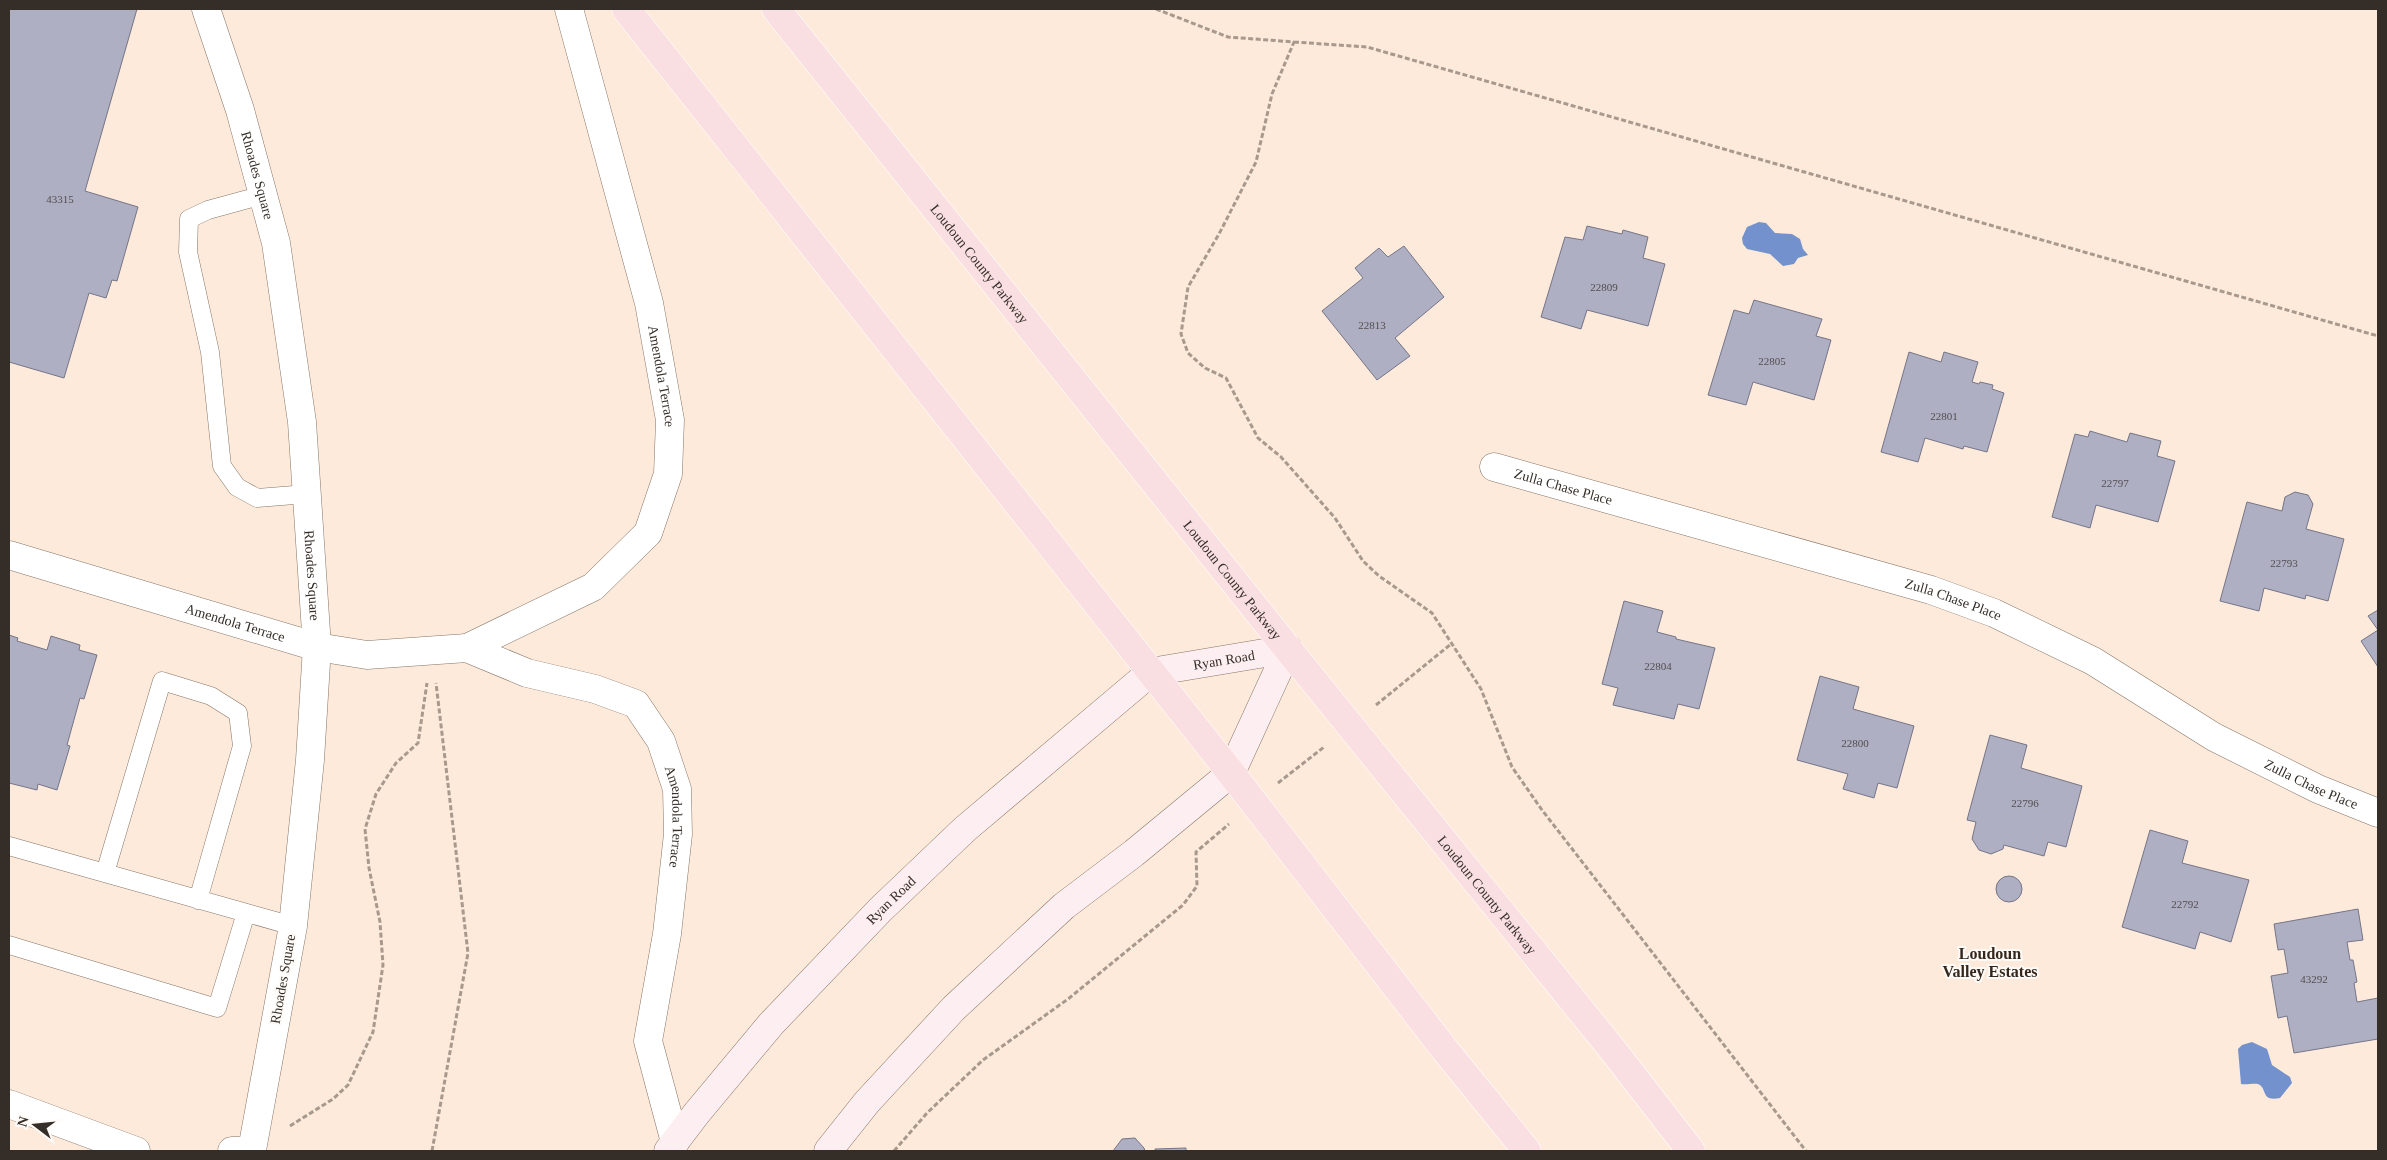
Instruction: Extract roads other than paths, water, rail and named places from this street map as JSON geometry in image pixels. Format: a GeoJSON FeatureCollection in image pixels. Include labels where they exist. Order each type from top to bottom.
{"type":"FeatureCollection","features":[{"type":"Feature","properties":{"kind":"main road"},"geometry":{"type":"LineString","coordinates":[[626,9],[1231,773],[1445,1050],[1527,1151]]}},
{"type":"Feature","properties":{"kind":"main road","name":"Loudoun County Parkway"},"geometry":{"type":"LineString","coordinates":[[776,9],[1288,649],[1612,1049],[1691,1151]]}},
{"type":"Feature","properties":{"kind":"main road"},"geometry":{"type":"LineString","coordinates":[[828,1151],[867,1102],[954,1008],[1064,906],[1134,853],[1231,773],[1288,649]]}},
{"type":"Feature","properties":{"kind":"main road","name":"Ryan Road"},"geometry":{"type":"LineString","coordinates":[[672,1147],[771,1024],[880,910],[965,829],[1151,672],[1288,649]]}},
{"type":"Feature","properties":{"kind":"street","name":"Rhoades Square"},"geometry":{"type":"LineString","coordinates":[[206,9],[240,110],[276,243],[302,422],[317,647],[310,760],[293,926],[242,1151]]}},
{"type":"Feature","properties":{"kind":"street","name":"Amendola Terrace"},"geometry":{"type":"LineString","coordinates":[[9,555],[317,647],[367,655],[466,648],[593,587],[648,533],[668,474],[670,420],[649,303],[568,9]]}},
{"type":"Feature","properties":{"kind":"street","name":"Zulla Chase Place"},"geometry":{"type":"LineString","coordinates":[[1494,467],[1931,590],[1994,613],[2093,662],[2214,737],[2318,789],[2378,813]]}},
{"type":"Feature","properties":{"kind":"street","name":"Amendola Terrace"},"geometry":{"type":"LineString","coordinates":[[466,648],[527,673],[595,689],[636,704],[661,741],[677,789],[678,834],[667,934],[648,1041],[672,1147]]}},
{"type":"Feature","properties":{"kind":"street"},"geometry":{"type":"LineString","coordinates":[[9,1104],[136,1151]]}},
{"type":"Feature","properties":{"kind":"lane"},"geometry":{"type":"LineString","coordinates":[[263,195],[208,210],[189,219],[188,252],[210,352],[222,466],[237,487],[257,498],[307,494]]}},
{"type":"Feature","properties":{"kind":"lane"},"geometry":{"type":"LineString","coordinates":[[105,873],[162,681],[211,696],[238,713],[242,746],[198,900]]}},
{"type":"Feature","properties":{"kind":"lane"},"geometry":{"type":"LineString","coordinates":[[9,846],[293,926]]}},
{"type":"Feature","properties":{"kind":"lane"},"geometry":{"type":"LineString","coordinates":[[9,945],[217,1008],[246,913]]}},
{"type":"Feature","properties":{"kind":"water"},"geometry":{"type":"Polygon","coordinates":[[[1759,222],[1766,223],[1775,233],[1792,234],[1800,239],[1803,249],[1808,255],[1798,258],[1794,264],[1783,266],[1770,254],[1747,249],[1743,244],[1742,238],[1747,227],[1759,222]]]}},
{"type":"Feature","properties":{"kind":"water"},"geometry":{"type":"Polygon","coordinates":[[[2252,1042],[2267,1049],[2272,1065],[2290,1077],[2292,1083],[2280,1098],[2270,1098],[2258,1084],[2241,1084],[2238,1049],[2242,1045],[2252,1042]]]}},
{"type":"Feature","properties":{"kind":"district","name":"Loudoun Valley Estates"},"geometry":{"type":"Point","coordinates":[1990,962]}}]}
